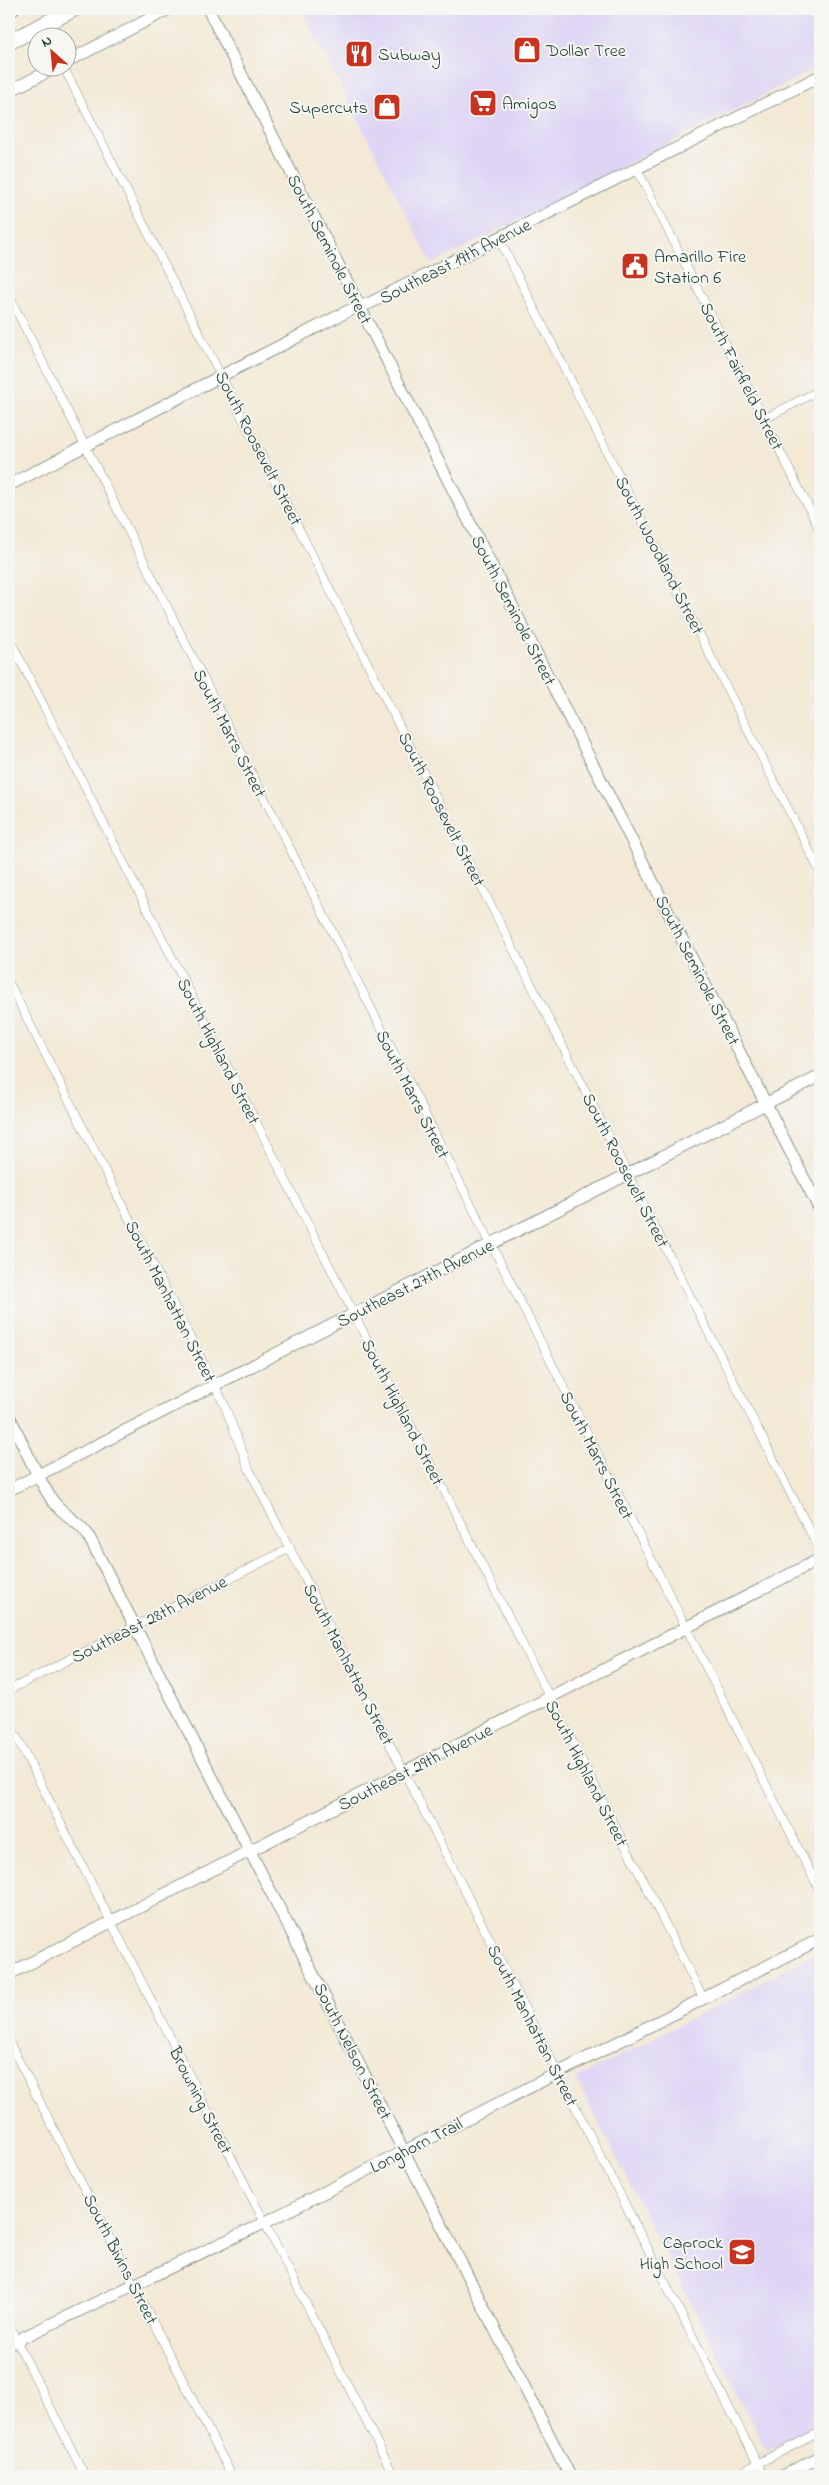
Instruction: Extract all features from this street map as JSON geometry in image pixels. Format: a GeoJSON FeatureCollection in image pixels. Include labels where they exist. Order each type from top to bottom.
{"type":"FeatureCollection","features":[{"type":"Feature","properties":{"kind":"highway"},"geometry":{"type":"LineString","coordinates":[[9,42],[74,9]]}},
{"type":"Feature","properties":{"kind":"street"},"geometry":{"type":"LineString","coordinates":[[78,56],[169,9]]}},
{"type":"Feature","properties":{"kind":"street","name":"South Seminole Street"},"geometry":{"type":"LineString","coordinates":[[208,9],[820,1210]]}},
{"type":"Feature","properties":{"kind":"street","name":"Southeast 19th Avenue"},"geometry":{"type":"LineString","coordinates":[[9,485],[820,76]]}},
{"type":"Feature","properties":{"kind":"street"},"geometry":{"type":"LineString","coordinates":[[9,92],[36,78]]}},
{"type":"Feature","properties":{"kind":"street","name":"South Roosevelt Street"},"geometry":{"type":"LineString","coordinates":[[69,78],[820,1551]]}},
{"type":"Feature","properties":{"kind":"street","name":"South Fairfield Street"},"geometry":{"type":"LineString","coordinates":[[637,169],[820,530]]}},
{"type":"Feature","properties":{"kind":"street","name":"South Woodland Street"},"geometry":{"type":"LineString","coordinates":[[499,239],[820,872]]}},
{"type":"Feature","properties":{"kind":"street","name":"South Marrs Street"},"geometry":{"type":"LineString","coordinates":[[9,296],[820,1891]]}},
{"type":"Feature","properties":{"kind":"street"},"geometry":{"type":"LineString","coordinates":[[764,419],[820,390]]}},
{"type":"Feature","properties":{"kind":"street","name":"South Highland Street"},"geometry":{"type":"LineString","coordinates":[[9,638],[703,1998]]}},
{"type":"Feature","properties":{"kind":"street","name":"South Manhattan Street"},"geometry":{"type":"LineString","coordinates":[[9,983],[234,1426],[249,1469],[764,2476]]}},
{"type":"Feature","properties":{"kind":"street","name":"Southeast 27th Avenue"},"geometry":{"type":"LineString","coordinates":[[9,1490],[820,1076]]}},
{"type":"Feature","properties":{"kind":"street","name":"South Nelson Street"},"geometry":{"type":"LineString","coordinates":[[9,1416],[51,1499],[62,1512],[82,1527],[88,1535],[570,2476]]}},
{"type":"Feature","properties":{"kind":"street","name":"Southeast 28th Avenue"},"geometry":{"type":"LineString","coordinates":[[9,1690],[290,1548]]}},
{"type":"Feature","properties":{"kind":"street","name":"Southeast 29th Avenue"},"geometry":{"type":"LineString","coordinates":[[9,1974],[820,1560]]}},
{"type":"Feature","properties":{"kind":"street","name":"Browning Street"},"geometry":{"type":"LineString","coordinates":[[9,1722],[394,2476]]}},
{"type":"Feature","properties":{"kind":"street","name":"Longhorn Trail"},"geometry":{"type":"LineString","coordinates":[[13,2343],[264,2223],[820,1938]]}},
{"type":"Feature","properties":{"kind":"street","name":"South Bivins Street"},"geometry":{"type":"LineString","coordinates":[[9,2042],[232,2476]]}},
{"type":"Feature","properties":{"kind":"street"},"geometry":{"type":"LineString","coordinates":[[9,2326],[13,2343],[85,2476]]}},
{"type":"Feature","properties":{"kind":"street"},"geometry":{"type":"LineString","coordinates":[[733,2476],[820,2432]]}},
{"type":"Feature","properties":{"kind":"street"},"geometry":{"type":"LineString","coordinates":[[782,2476],[820,2457]]}},
{"type":"Feature","properties":{"kind":"shaded area"},"geometry":{"type":"Polygon","coordinates":[[[301,9],[820,9],[820,66],[432,264],[301,9]]]}},
{"type":"Feature","properties":{"kind":"shaded area","name":"Caprock High School"},"geometry":{"type":"Polygon","coordinates":[[[820,1951],[820,2425],[767,2452],[576,2079],[820,1951]]]}},
{"type":"Feature","properties":{"kind":"place","name":"Dollar Tree"},"geometry":{"type":"Point","coordinates":[527,50]}},
{"type":"Feature","properties":{"kind":"place","name":"Subway"},"geometry":{"type":"Point","coordinates":[359,54]}},
{"type":"Feature","properties":{"kind":"place","name":"Amigos"},"geometry":{"type":"Point","coordinates":[483,103]}},
{"type":"Feature","properties":{"kind":"place","name":"Supercuts"},"geometry":{"type":"Point","coordinates":[387,107]}},
{"type":"Feature","properties":{"kind":"place","name":"Amarillo Fire Station 6"},"geometry":{"type":"Point","coordinates":[635,266]}},
{"type":"Feature","properties":{"kind":"place","name":"Caprock High School"},"geometry":{"type":"Point","coordinates":[742,2252]}}]}
